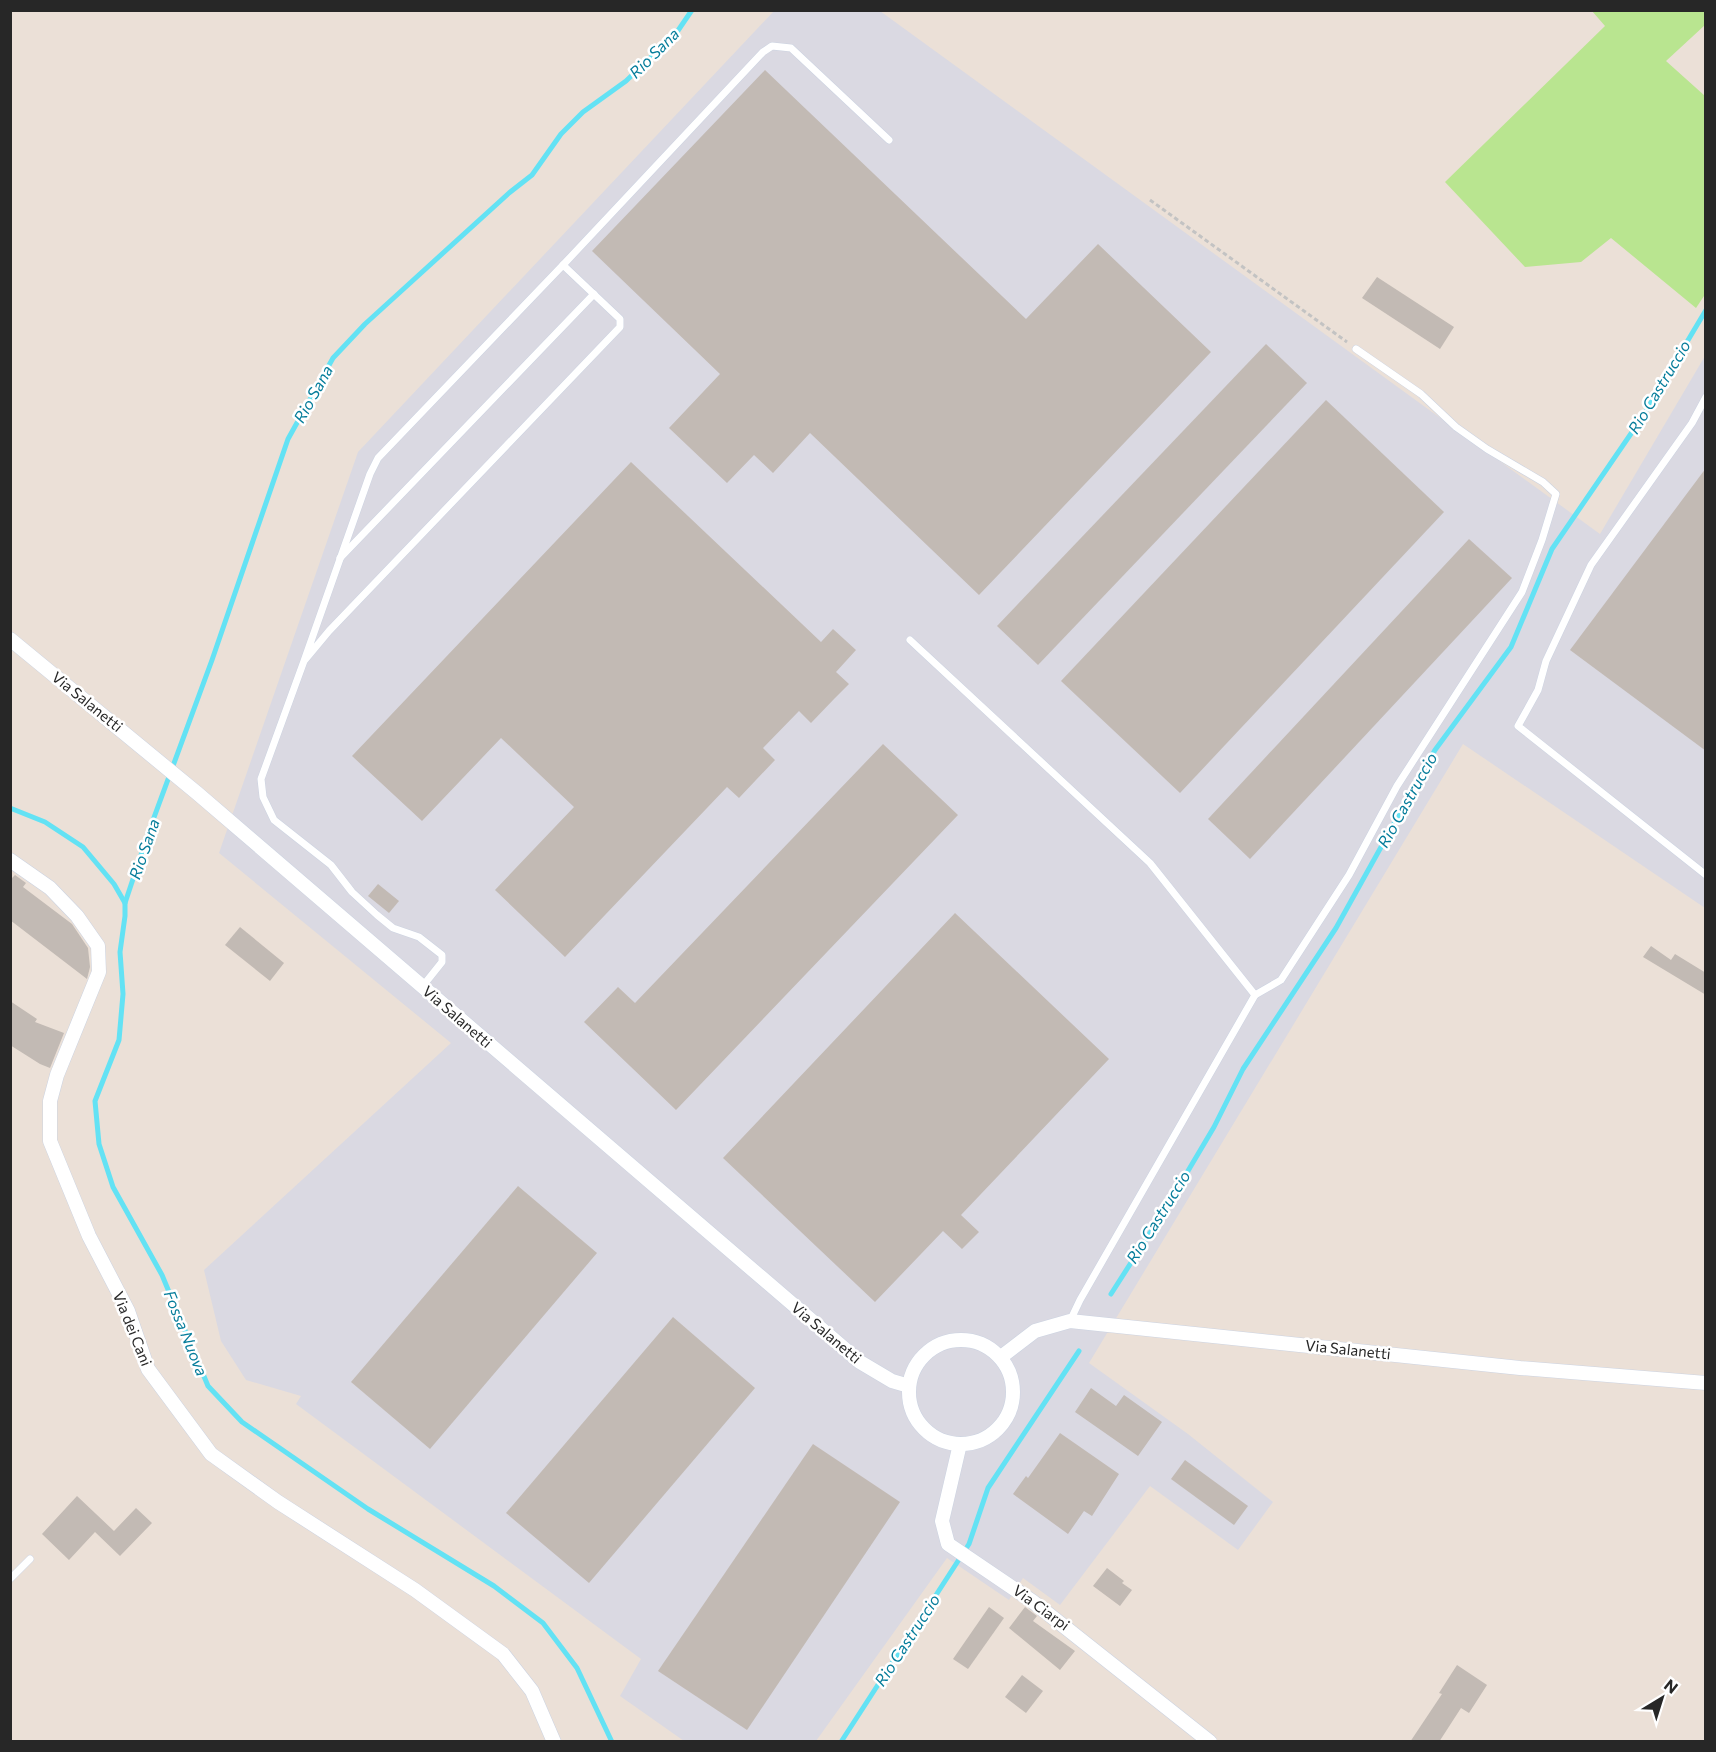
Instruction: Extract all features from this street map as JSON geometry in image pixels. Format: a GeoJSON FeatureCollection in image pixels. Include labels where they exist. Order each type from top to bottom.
{"type":"FeatureCollection","features":[{"type":"Feature","properties":{"kind":"street","name":"Via Salanetti"},"geometry":{"type":"LineString","coordinates":[[10,639],[197,793],[860,1362],[892,1381],[909,1386]]}},
{"type":"Feature","properties":{"kind":"street","name":"Via dei Cani"},"geometry":{"type":"LineString","coordinates":[[10,860],[50,888],[77,916],[98,946],[99,972],[57,1075],[50,1101],[50,1142],[89,1236],[128,1311],[148,1369],[211,1454],[278,1502],[415,1590],[503,1654],[532,1691],[554,1742]]}},
{"type":"Feature","properties":{"kind":"street","name":"Via Salanetti"},"geometry":{"type":"LineString","coordinates":[[1001,1358],[1035,1331],[1070,1320],[1520,1368],[1706,1383]]}},
{"type":"Feature","properties":{"kind":"street"},"geometry":{"type":"LineString","coordinates":[[954,1340],[971,1340],[987,1346],[1001,1358],[1010,1372],[1014,1389],[1012,1406],[1004,1422],[992,1434],[977,1442],[960,1444],[943,1441],[927,1432],[916,1419],[910,1403],[909,1386],[914,1369],[923,1355],[937,1345],[954,1340]]}},
{"type":"Feature","properties":{"kind":"street","name":"Via Ciarpi"},"geometry":{"type":"LineString","coordinates":[[960,1444],[942,1521],[948,1544],[1032,1600],[1210,1742]]}},
{"type":"Feature","properties":{"kind":"lane"},"geometry":{"type":"LineString","coordinates":[[422,987],[442,962],[442,956],[420,937],[393,928],[372,911],[352,892],[331,865],[274,820],[263,797],[261,778],[338,560],[378,458],[763,52],[772,46],[791,48],[889,140]]}},
{"type":"Feature","properties":{"kind":"lane"},"geometry":{"type":"LineString","coordinates":[[304,661],[329,631],[620,327],[621,319],[563,265]]}},
{"type":"Feature","properties":{"kind":"lane"},"geometry":{"type":"LineString","coordinates":[[338,560],[594,294]]}},
{"type":"Feature","properties":{"kind":"lane"},"geometry":{"type":"LineString","coordinates":[[1070,1320],[1255,995],[1281,980],[1287,971],[1349,875],[1397,786],[1522,592],[1542,540],[1556,494],[1543,482],[1487,449],[1456,427],[1421,394],[1356,349]]}},
{"type":"Feature","properties":{"kind":"lane"},"geometry":{"type":"LineString","coordinates":[[1705,398],[1692,423],[1591,565],[1546,661],[1538,690],[1518,726],[1706,875]]}},
{"type":"Feature","properties":{"kind":"lane"},"geometry":{"type":"LineString","coordinates":[[910,640],[1150,863],[1255,995]]}},
{"type":"Feature","properties":{"kind":"lane"},"geometry":{"type":"LineString","coordinates":[[10,1579],[30,1559]]}},
{"type":"Feature","properties":{"kind":"path"},"geometry":{"type":"LineString","coordinates":[[1150,200],[1356,349]]}},
{"type":"Feature","properties":{"kind":"shaded area"},"geometry":{"type":"Polygon","coordinates":[[[774,11],[880,11],[1600,534],[1705,356],[1705,908],[1463,744],[1089,1363],[1188,1434],[1273,1502],[1238,1550],[1150,1486],[1060,1605],[1023,1578],[1009,1600],[947,1558],[816,1741],[684,1741],[620,1696],[641,1659],[296,1404],[301,1396],[246,1380],[221,1341],[204,1270],[451,1043],[219,853],[358,452],[774,11]]]}},
{"type":"Feature","properties":{"kind":"green space"},"geometry":{"type":"Polygon","coordinates":[[[1592,11],[1705,11],[1705,25],[1666,61],[1705,96],[1706,293],[1696,308],[1611,238],[1581,262],[1525,267],[1445,182],[1605,26],[1592,11]]]}},
{"type":"Feature","properties":{"kind":"building"},"geometry":{"type":"Polygon","coordinates":[[[765,70],[1026,319],[1098,244],[1211,352],[979,595],[810,433],[773,473],[754,455],[727,483],[669,428],[720,374],[592,251],[765,70]]]}},
{"type":"Feature","properties":{"kind":"building"},"geometry":{"type":"Polygon","coordinates":[[[1377,277],[1454,327],[1440,349],[1362,298],[1377,277]]]}},
{"type":"Feature","properties":{"kind":"building"},"geometry":{"type":"Polygon","coordinates":[[[1266,344],[1307,383],[1038,665],[997,626],[1266,344]]]}},
{"type":"Feature","properties":{"kind":"building"},"geometry":{"type":"Polygon","coordinates":[[[1326,400],[1444,512],[1180,793],[1061,681],[1326,400]]]}},
{"type":"Feature","properties":{"kind":"building"},"geometry":{"type":"Polygon","coordinates":[[[631,462],[821,642],[833,629],[856,650],[836,672],[849,684],[811,723],[799,711],[763,748],[775,760],[739,798],[727,787],[565,957],[495,890],[574,807],[501,738],[422,821],[352,756],[631,462]]]}},
{"type":"Feature","properties":{"kind":"building"},"geometry":{"type":"Polygon","coordinates":[[[1706,468],[1706,751],[1570,650],[1706,468]]]}},
{"type":"Feature","properties":{"kind":"building"},"geometry":{"type":"Polygon","coordinates":[[[1469,539],[1512,578],[1250,859],[1208,819],[1469,539]]]}},
{"type":"Feature","properties":{"kind":"building"},"geometry":{"type":"Polygon","coordinates":[[[883,744],[958,815],[676,1110],[584,1022],[618,987],[635,1003],[883,744]]]}},
{"type":"Feature","properties":{"kind":"building"},"geometry":{"type":"Polygon","coordinates":[[[15,875],[26,883],[23,887],[72,924],[88,948],[90,967],[87,979],[10,920],[10,877],[15,875]]]}},
{"type":"Feature","properties":{"kind":"building"},"geometry":{"type":"Polygon","coordinates":[[[378,884],[399,901],[389,913],[368,896],[378,884]]]}},
{"type":"Feature","properties":{"kind":"building"},"geometry":{"type":"Polygon","coordinates":[[[955,913],[1109,1059],[961,1215],[979,1232],[962,1249],[943,1231],[875,1302],[723,1158],[955,913]]]}},
{"type":"Feature","properties":{"kind":"building"},"geometry":{"type":"Polygon","coordinates":[[[240,927],[284,963],[270,981],[225,945],[240,927]]]}},
{"type":"Feature","properties":{"kind":"building"},"geometry":{"type":"Polygon","coordinates":[[[1651,946],[1671,960],[1675,954],[1706,973],[1706,995],[1643,957],[1651,946]]]}},
{"type":"Feature","properties":{"kind":"building"},"geometry":{"type":"Polygon","coordinates":[[[10,1001],[37,1019],[35,1022],[64,1033],[50,1068],[10,1045],[10,1001]]]}},
{"type":"Feature","properties":{"kind":"building"},"geometry":{"type":"Polygon","coordinates":[[[518,1186],[597,1253],[430,1449],[351,1382],[518,1186]]]}},
{"type":"Feature","properties":{"kind":"building"},"geometry":{"type":"Polygon","coordinates":[[[673,1317],[755,1388],[589,1583],[506,1513],[673,1317]]]}},
{"type":"Feature","properties":{"kind":"building"},"geometry":{"type":"Polygon","coordinates":[[[1091,1388],[1116,1406],[1124,1395],[1162,1422],[1138,1456],[1075,1412],[1091,1388]]]}},
{"type":"Feature","properties":{"kind":"building"},"geometry":{"type":"Polygon","coordinates":[[[1060,1433],[1119,1474],[1092,1516],[1084,1511],[1068,1534],[1013,1494],[1026,1476],[1028,1478],[1060,1433]]]}},
{"type":"Feature","properties":{"kind":"building"},"geometry":{"type":"Polygon","coordinates":[[[813,1444],[900,1502],[747,1730],[658,1671],[813,1444]]]}},
{"type":"Feature","properties":{"kind":"building"},"geometry":{"type":"Polygon","coordinates":[[[1185,1460],[1248,1506],[1234,1525],[1171,1479],[1185,1460]]]}},
{"type":"Feature","properties":{"kind":"building"},"geometry":{"type":"Polygon","coordinates":[[[77,1496],[114,1531],[136,1508],[152,1523],[120,1556],[95,1532],[69,1560],[42,1534],[77,1496]]]}},
{"type":"Feature","properties":{"kind":"building"},"geometry":{"type":"Polygon","coordinates":[[[1107,1568],[1132,1590],[1120,1606],[1093,1586],[1107,1568]]]}},
{"type":"Feature","properties":{"kind":"building"},"geometry":{"type":"Polygon","coordinates":[[[989,1607],[1004,1618],[968,1669],[953,1659],[989,1607]]]}},
{"type":"Feature","properties":{"kind":"building"},"geometry":{"type":"Polygon","coordinates":[[[1025,1607],[1037,1616],[1033,1621],[1075,1651],[1060,1670],[1009,1628],[1025,1607]]]}},
{"type":"Feature","properties":{"kind":"building"},"geometry":{"type":"Polygon","coordinates":[[[1457,1665],[1487,1685],[1469,1713],[1461,1708],[1439,1742],[1410,1742],[1442,1694],[1439,1693],[1457,1665]]]}},
{"type":"Feature","properties":{"kind":"building"},"geometry":{"type":"Polygon","coordinates":[[[1022,1675],[1043,1691],[1026,1713],[1005,1697],[1022,1675]]]}},
{"type":"Feature","properties":{"kind":"waterway","name":"Rio Sana"},"geometry":{"type":"LineString","coordinates":[[125,903],[288,439],[333,358],[365,324],[509,193],[532,175],[561,134],[583,112],[626,81],[677,32],[692,10]]}},
{"type":"Feature","properties":{"kind":"waterway","name":"Rio Castruccio"},"geometry":{"type":"LineString","coordinates":[[1111,1294],[1214,1127],[1243,1069],[1336,928],[1435,750],[1511,647],[1552,549],[1641,419],[1706,310]]}},
{"type":"Feature","properties":{"kind":"waterway","name":"Fossa Nuova"},"geometry":{"type":"LineString","coordinates":[[10,808],[45,822],[83,847],[114,884],[125,903],[120,952],[123,994],[119,1040],[95,1101],[99,1144],[113,1187],[162,1275],[208,1386],[242,1422],[368,1509],[494,1586],[543,1623],[577,1668],[612,1742]]}},
{"type":"Feature","properties":{"kind":"waterway","name":"Rio Castruccio"},"geometry":{"type":"LineString","coordinates":[[841,1742],[969,1544],[988,1488],[1079,1351]]}}]}
